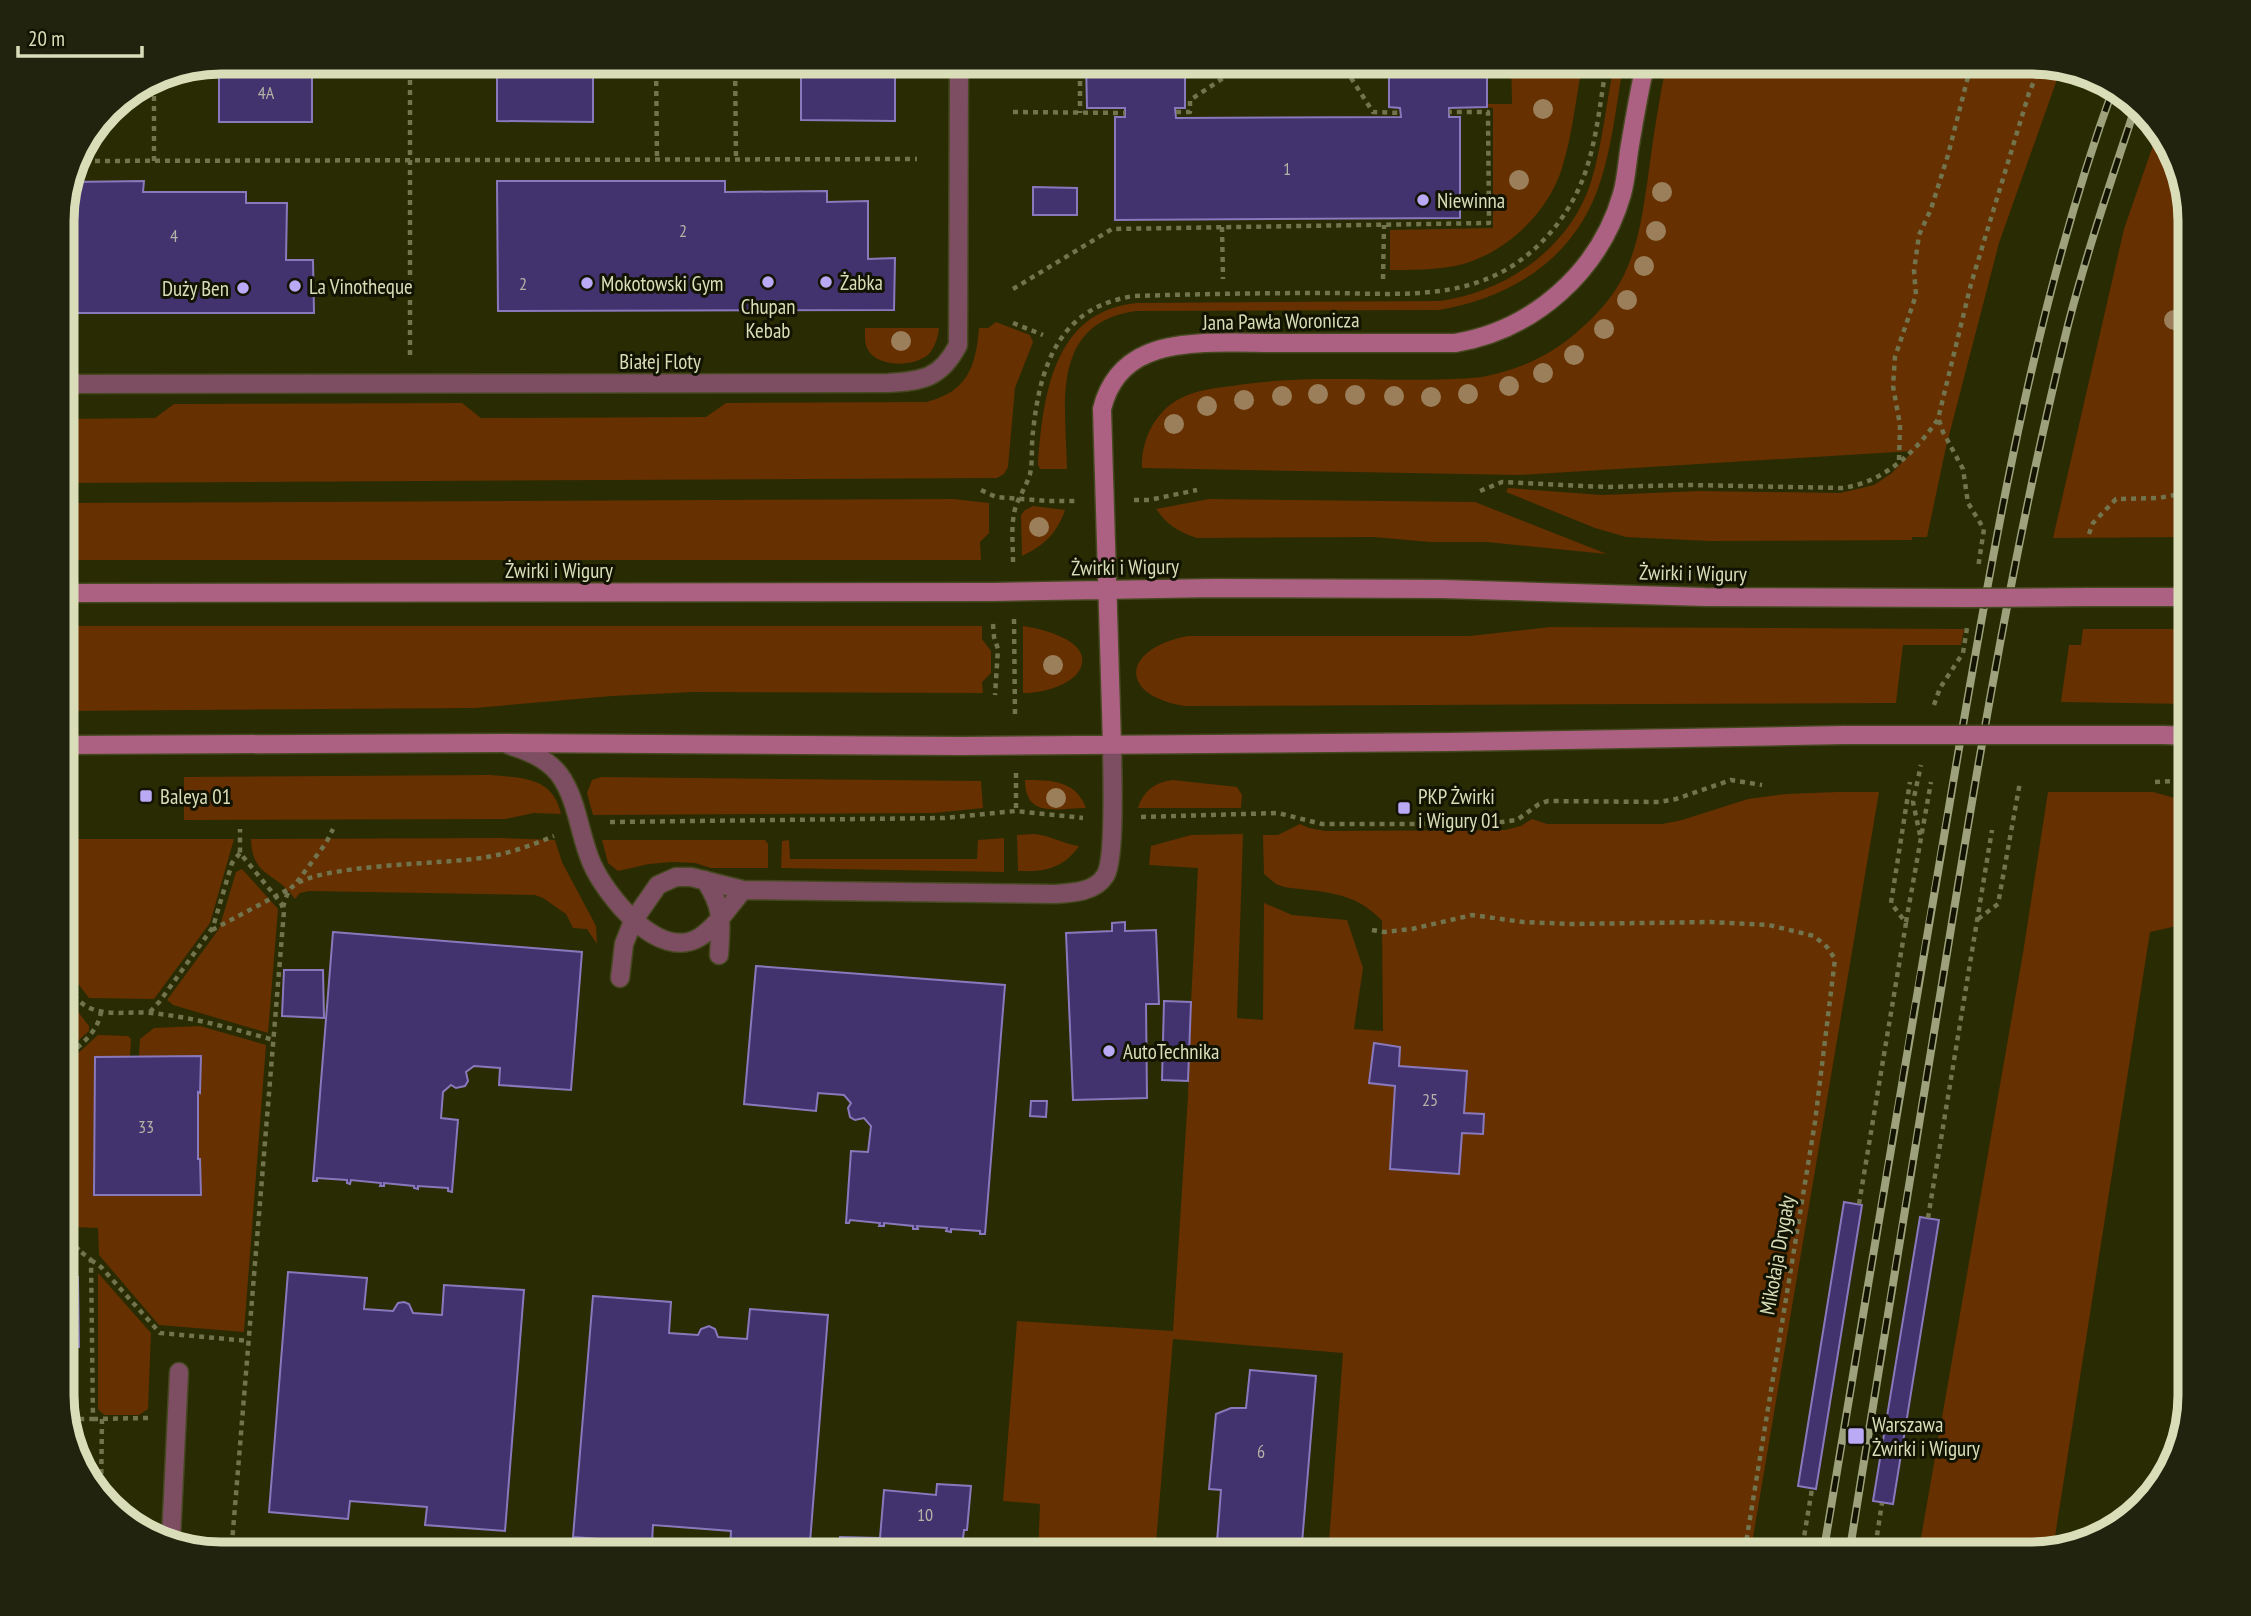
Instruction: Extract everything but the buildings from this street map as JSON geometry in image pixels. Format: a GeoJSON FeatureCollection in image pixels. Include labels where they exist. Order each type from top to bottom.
{"type":"FeatureCollection","features":[{"type":"Feature","properties":{"kind":"main road","name":"Jana Pawła Woronicza"},"geometry":{"type":"LineString","coordinates":[[1112,744],[1101,409],[1113,380],[1145,354],[1166,347],[1237,343],[1455,343],[1478,339],[1523,321],[1576,278],[1595,254],[1610,226],[1622,193],[1644,74]]}},
{"type":"Feature","properties":{"kind":"main road","name":"Żwirki i Wigury"},"geometry":{"type":"LineString","coordinates":[[74,593],[1442,589],[1705,597],[2178,597]]}},
{"type":"Feature","properties":{"kind":"main road"},"geometry":{"type":"LineString","coordinates":[[74,745],[503,743],[949,746],[1450,742],[1844,735],[2178,736]]}},
{"type":"Feature","properties":{"kind":"street","name":"Białej Floty"},"geometry":{"type":"LineString","coordinates":[[74,384],[888,383],[916,381],[933,376],[950,360],[958,345],[959,74]]}},
{"type":"Feature","properties":{"kind":"street"},"geometry":{"type":"LineString","coordinates":[[503,743],[528,750],[549,763],[559,775],[568,790],[591,862],[608,891],[633,921],[666,941],[697,939],[743,890]]}},
{"type":"Feature","properties":{"kind":"street"},"geometry":{"type":"LineString","coordinates":[[620,978],[624,944],[633,921],[652,891],[676,877],[705,880],[743,890],[1055,894],[1090,889],[1107,875],[1112,818],[1112,744]]}},
{"type":"Feature","properties":{"kind":"street"},"geometry":{"type":"LineString","coordinates":[[705,880],[716,897],[721,915],[719,955]]}},
{"type":"Feature","properties":{"kind":"street"},"geometry":{"type":"LineString","coordinates":[[171,1534],[178,1372]]}},
{"type":"Feature","properties":{"kind":"path"},"geometry":{"type":"LineString","coordinates":[[410,74],[410,384]]}},
{"type":"Feature","properties":{"kind":"path"},"geometry":{"type":"LineString","coordinates":[[656,74],[657,159]]}},
{"type":"Feature","properties":{"kind":"path"},"geometry":{"type":"LineString","coordinates":[[735,74],[736,159]]}},
{"type":"Feature","properties":{"kind":"path"},"geometry":{"type":"LineString","coordinates":[[1080,74],[1080,113]]}},
{"type":"Feature","properties":{"kind":"path"},"geometry":{"type":"LineString","coordinates":[[1176,112],[1190,112],[1190,100],[1229,74]]}},
{"type":"Feature","properties":{"kind":"path"},"geometry":{"type":"LineString","coordinates":[[1348,74],[1373,112],[1401,113]]}},
{"type":"Feature","properties":{"kind":"path"},"geometry":{"type":"LineString","coordinates":[[1013,563],[1014,514],[1030,472],[1036,402],[1049,358],[1074,322],[1095,306],[1134,296],[1445,291],[1467,286],[1505,271],[1544,241],[1574,200],[1592,146],[1605,74]]}},
{"type":"Feature","properties":{"kind":"path"},"geometry":{"type":"LineString","coordinates":[[1899,462],[1900,425],[1893,386],[1895,357],[1916,296],[1914,271],[1919,235],[1931,209],[1948,155],[1969,74]]}},
{"type":"Feature","properties":{"kind":"path"},"geometry":{"type":"LineString","coordinates":[[1480,491],[1502,482],[1606,487],[1689,485],[1843,488],[1874,480],[1899,462],[1928,435],[1938,419],[1957,334],[1978,260],[2037,74]]}},
{"type":"Feature","properties":{"kind":"path"},"geometry":{"type":"LineString","coordinates":[[154,90],[154,161]]}},
{"type":"Feature","properties":{"kind":"path"},"geometry":{"type":"LineString","coordinates":[[1013,113],[1125,113]]}},
{"type":"Feature","properties":{"kind":"path"},"geometry":{"type":"LineString","coordinates":[[1013,289],[1112,229],[1489,223],[1488,113],[1449,113]]}},
{"type":"Feature","properties":{"kind":"path"},"geometry":{"type":"LineString","coordinates":[[87,160],[917,159]]}},
{"type":"Feature","properties":{"kind":"path"},"geometry":{"type":"LineString","coordinates":[[1383,279],[1384,225]]}},
{"type":"Feature","properties":{"kind":"path"},"geometry":{"type":"LineString","coordinates":[[1222,227],[1223,279]]}},
{"type":"Feature","properties":{"kind":"path"},"geometry":{"type":"LineString","coordinates":[[1013,323],[1043,335]]}},
{"type":"Feature","properties":{"kind":"path"},"geometry":{"type":"LineString","coordinates":[[982,490],[996,497],[1066,501]]}},
{"type":"Feature","properties":{"kind":"path"},"geometry":{"type":"LineString","coordinates":[[1149,500],[1197,490]]}},
{"type":"Feature","properties":{"kind":"path"},"geometry":{"type":"LineString","coordinates":[[2089,534],[2093,523],[2116,499],[2159,498],[2178,494]]}},
{"type":"Feature","properties":{"kind":"path"},"geometry":{"type":"LineString","coordinates":[[993,624],[993,637],[998,649],[995,695]]}},
{"type":"Feature","properties":{"kind":"path"},"geometry":{"type":"LineString","coordinates":[[1014,625],[1016,694]]}},
{"type":"Feature","properties":{"kind":"path"},"geometry":{"type":"LineString","coordinates":[[1016,777],[1016,811]]}},
{"type":"Feature","properties":{"kind":"path"},"geometry":{"type":"LineString","coordinates":[[2155,782],[2178,779]]}},
{"type":"Feature","properties":{"kind":"path"},"geometry":{"type":"LineString","coordinates":[[1136,817],[1278,813],[1322,824],[1487,824],[1517,820],[1539,804],[1548,801],[1659,802],[1731,780],[1762,785]]}},
{"type":"Feature","properties":{"kind":"path"},"geometry":{"type":"LineString","coordinates":[[1906,923],[1891,903],[1910,782]]}},
{"type":"Feature","properties":{"kind":"path"},"geometry":{"type":"LineString","coordinates":[[1859,1204],[1931,782]]}},
{"type":"Feature","properties":{"kind":"path"},"geometry":{"type":"LineString","coordinates":[[1978,919],[1998,904],[2020,782]]}},
{"type":"Feature","properties":{"kind":"path"},"geometry":{"type":"LineString","coordinates":[[609,822],[944,818],[1016,811],[1088,818]]}},
{"type":"Feature","properties":{"kind":"path"},"geometry":{"type":"LineString","coordinates":[[232,1542],[283,907],[292,888],[315,860],[333,829]]}},
{"type":"Feature","properties":{"kind":"path"},"geometry":{"type":"LineString","coordinates":[[149,1012],[160,1001],[211,930],[232,863],[240,853],[240,830]]}},
{"type":"Feature","properties":{"kind":"path"},"geometry":{"type":"LineString","coordinates":[[1928,1218],[1992,830]]}},
{"type":"Feature","properties":{"kind":"path"},"geometry":{"type":"LineString","coordinates":[[211,930],[304,880],[349,869],[486,858],[525,848],[558,834]]}},
{"type":"Feature","properties":{"kind":"path"},"geometry":{"type":"LineString","coordinates":[[240,853],[283,907]]}},
{"type":"Feature","properties":{"kind":"path","name":"Mikołaja Drygały"},"geometry":{"type":"LineString","coordinates":[[1371,930],[1384,932],[1412,929],[1472,915],[1524,922],[1571,924],[1711,922],[1769,925],[1814,936],[1827,947],[1835,959],[1815,1122],[1746,1542]]}},
{"type":"Feature","properties":{"kind":"path"},"geometry":{"type":"LineString","coordinates":[[74,995],[90,1009],[101,1012],[149,1012],[274,1040]]}},
{"type":"Feature","properties":{"kind":"path"},"geometry":{"type":"LineString","coordinates":[[74,1050],[92,1034],[99,1023],[101,1012]]}},
{"type":"Feature","properties":{"kind":"path"},"geometry":{"type":"LineString","coordinates":[[74,1245],[101,1267],[160,1333],[249,1340]]}},
{"type":"Feature","properties":{"kind":"path"},"geometry":{"type":"LineString","coordinates":[[74,1251],[80,1251]]}},
{"type":"Feature","properties":{"kind":"path"},"geometry":{"type":"LineString","coordinates":[[92,1260],[93,1419]]}},
{"type":"Feature","properties":{"kind":"path"},"geometry":{"type":"LineString","coordinates":[[76,1419],[176,1418]]}},
{"type":"Feature","properties":{"kind":"path"},"geometry":{"type":"LineString","coordinates":[[101,1481],[102,1419]]}},
{"type":"Feature","properties":{"kind":"path"},"geometry":{"type":"LineString","coordinates":[[1803,1542],[1812,1489]]}},
{"type":"Feature","properties":{"kind":"path"},"geometry":{"type":"LineString","coordinates":[[1876,1542],[1882,1503]]}},
{"type":"Feature","properties":{"kind":"shaded area"},"geometry":{"type":"Polygon","coordinates":[[[1511,74],[1581,74],[1562,168],[1535,217],[1506,243],[1473,261],[1439,268],[1390,270],[1390,230],[1493,228],[1493,108],[1487,107],[1487,104],[1512,104],[1511,74]]]}},
{"type":"Feature","properties":{"kind":"shaded area"},"geometry":{"type":"Polygon","coordinates":[[[1613,74],[1622,74],[1610,146],[1596,194],[1584,218],[1570,239],[1534,273],[1489,296],[1439,310],[1136,311],[1108,319],[1088,332],[1076,350],[1068,371],[1065,394],[1067,469],[1040,469],[1040,439],[1049,386],[1070,340],[1086,322],[1109,310],[1137,303],[1440,301],[1465,296],[1511,277],[1551,246],[1568,227],[1581,206],[1599,152],[1613,74]]]}},
{"type":"Feature","properties":{"kind":"shaded area"},"geometry":{"type":"Polygon","coordinates":[[[1665,74],[2031,74],[2058,77],[1999,243],[1946,447],[1927,537],[1912,537],[1912,540],[1709,541],[1626,537],[1595,528],[1506,492],[1508,488],[1602,495],[1700,491],[1840,493],[1874,485],[1892,473],[1913,451],[1519,475],[1142,468],[1147,437],[1157,418],[1172,404],[1193,393],[1294,380],[1482,377],[1533,361],[1567,341],[1604,306],[1620,283],[1629,263],[1642,214],[1665,74]]]}},
{"type":"Feature","properties":{"kind":"shaded area"},"geometry":{"type":"Polygon","coordinates":[[[2154,141],[2170,173],[2178,220],[2178,456],[2174,497],[2178,497],[2178,537],[2053,538],[2124,229],[2154,141]]]}},
{"type":"Feature","properties":{"kind":"shaded area"},"geometry":{"type":"Polygon","coordinates":[[[996,322],[1030,335],[1033,342],[1015,388],[1008,467],[1004,474],[997,478],[74,483],[74,419],[155,418],[174,404],[462,403],[481,418],[706,417],[726,403],[926,402],[951,392],[967,376],[975,355],[979,328],[988,328],[996,322]]]}},
{"type":"Feature","properties":{"kind":"shaded area"},"geometry":{"type":"Polygon","coordinates":[[[865,328],[939,328],[936,342],[929,354],[915,361],[897,364],[873,356],[866,345],[865,328]]]}},
{"type":"Feature","properties":{"kind":"shaded area"},"geometry":{"type":"Polygon","coordinates":[[[953,499],[989,503],[989,533],[980,542],[981,560],[74,560],[74,503],[953,499]]]}},
{"type":"Feature","properties":{"kind":"shaded area"},"geometry":{"type":"Polygon","coordinates":[[[1209,499],[1475,502],[1607,554],[1487,542],[1430,542],[1374,537],[1197,538],[1174,527],[1156,509],[1209,499]]]}},
{"type":"Feature","properties":{"kind":"shaded area"},"geometry":{"type":"Polygon","coordinates":[[[1033,506],[1065,510],[1049,538],[1022,556],[1021,515],[1033,506]]]}},
{"type":"Feature","properties":{"kind":"shaded area"},"geometry":{"type":"Polygon","coordinates":[[[74,626],[982,626],[982,639],[991,651],[991,673],[982,682],[983,693],[693,692],[475,708],[74,711],[74,626]]]}},
{"type":"Feature","properties":{"kind":"shaded area"},"geometry":{"type":"Polygon","coordinates":[[[1023,626],[1048,632],[1074,644],[1082,657],[1077,674],[1051,689],[1023,693],[1023,626]]]}},
{"type":"Feature","properties":{"kind":"shaded area"},"geometry":{"type":"Polygon","coordinates":[[[1550,627],[1964,629],[1961,645],[1903,645],[1896,703],[1185,706],[1147,692],[1138,682],[1136,671],[1140,661],[1150,650],[1188,636],[1470,636],[1550,627]]]}},
{"type":"Feature","properties":{"kind":"shaded area"},"geometry":{"type":"Polygon","coordinates":[[[2083,629],[2178,629],[2178,704],[2061,702],[2069,645],[2081,645],[2083,629]]]}},
{"type":"Feature","properties":{"kind":"shaded area"},"geometry":{"type":"Polygon","coordinates":[[[490,775],[525,779],[544,786],[557,802],[561,814],[534,813],[505,819],[184,820],[184,777],[490,775]]]}},
{"type":"Feature","properties":{"kind":"shaded area"},"geometry":{"type":"Polygon","coordinates":[[[601,777],[981,781],[983,808],[934,813],[593,815],[587,793],[592,780],[601,777]]]}},
{"type":"Feature","properties":{"kind":"shaded area"},"geometry":{"type":"Polygon","coordinates":[[[1025,780],[1053,781],[1069,787],[1082,799],[1086,808],[1045,809],[1037,806],[1026,792],[1025,780]]]}},
{"type":"Feature","properties":{"kind":"shaded area"},"geometry":{"type":"Polygon","coordinates":[[[1173,780],[1237,787],[1242,795],[1241,808],[1138,808],[1151,788],[1173,780]]]}},
{"type":"Feature","properties":{"kind":"shaded area"},"geometry":{"type":"Polygon","coordinates":[[[1879,792],[1752,1542],[1329,1542],[1343,1353],[1173,1339],[1156,1542],[1039,1542],[1040,1504],[1003,1501],[1017,1321],[1173,1331],[1188,1096],[1198,868],[1149,865],[1151,846],[1191,835],[1243,834],[1237,1018],[1263,1020],[1264,903],[1292,915],[1347,920],[1363,968],[1354,1029],[1383,1031],[1382,921],[1372,911],[1349,898],[1276,884],[1264,874],[1263,835],[1278,835],[1300,824],[1326,831],[1505,830],[1521,826],[1532,819],[1547,824],[1662,824],[1748,799],[1786,794],[1879,792]]]}},
{"type":"Feature","properties":{"kind":"shaded area"},"geometry":{"type":"Polygon","coordinates":[[[2048,792],[2153,792],[2178,799],[2178,926],[2150,932],[2054,1540],[1920,1542],[2023,953],[2048,792]]]}},
{"type":"Feature","properties":{"kind":"shaded area"},"geometry":{"type":"Polygon","coordinates":[[[1034,834],[1079,846],[1066,860],[1052,868],[1018,871],[1017,835],[1034,834]]]}},
{"type":"Feature","properties":{"kind":"shaded area"},"geometry":{"type":"Polygon","coordinates":[[[1004,838],[1004,872],[781,868],[782,841],[789,840],[790,859],[977,859],[978,840],[1004,838]]]}},
{"type":"Feature","properties":{"kind":"shaded area"},"geometry":{"type":"Polygon","coordinates":[[[74,839],[234,839],[210,923],[154,999],[89,998],[74,979],[74,839]]]}},
{"type":"Feature","properties":{"kind":"shaded area"},"geometry":{"type":"Polygon","coordinates":[[[251,839],[555,840],[562,862],[596,926],[597,944],[587,929],[573,928],[566,914],[535,895],[309,891],[300,893],[295,899],[261,868],[252,852],[251,839]]]}},
{"type":"Feature","properties":{"kind":"shaded area"},"geometry":{"type":"Polygon","coordinates":[[[602,840],[765,840],[768,844],[768,868],[711,868],[695,863],[672,862],[618,871],[608,863],[602,840]]]}},
{"type":"Feature","properties":{"kind":"shaded area"},"geometry":{"type":"Polygon","coordinates":[[[242,869],[278,909],[268,1033],[173,1005],[167,1000],[219,929],[236,872],[242,869]]]}},
{"type":"Feature","properties":{"kind":"shaded area"},"geometry":{"type":"Polygon","coordinates":[[[74,1007],[89,1026],[89,1031],[74,1044],[74,1007]]]}},
{"type":"Feature","properties":{"kind":"shaded area"},"geometry":{"type":"Polygon","coordinates":[[[200,1026],[266,1045],[244,1332],[159,1325],[99,1255],[98,1228],[74,1227],[74,1057],[98,1035],[128,1036],[131,1039],[130,1057],[95,1057],[94,1194],[201,1195],[198,1092],[201,1056],[139,1056],[140,1039],[154,1028],[200,1026]]]}},
{"type":"Feature","properties":{"kind":"shaded area"},"geometry":{"type":"Polygon","coordinates":[[[98,1273],[151,1333],[148,1409],[139,1415],[104,1415],[98,1409],[98,1273]]]}},
{"type":"Feature","properties":{"kind":"railway"},"geometry":{"type":"LineString","coordinates":[[1825,1542],[1941,854],[2004,502],[2061,252],[2110,97]]}},
{"type":"Feature","properties":{"kind":"railway"},"geometry":{"type":"LineString","coordinates":[[1851,1542],[1973,795],[2016,559],[2068,325],[2133,116]]}},
{"type":"Feature","properties":{"kind":"place","name":"Niewinna"},"geometry":{"type":"Point","coordinates":[1423,200]}},
{"type":"Feature","properties":{"kind":"place","name":"Chupan Kebab"},"geometry":{"type":"Point","coordinates":[768,282]}},
{"type":"Feature","properties":{"kind":"place","name":"Żabka"},"geometry":{"type":"Point","coordinates":[826,282]}},
{"type":"Feature","properties":{"kind":"place","name":"Mokotowski Gym"},"geometry":{"type":"Point","coordinates":[587,283]}},
{"type":"Feature","properties":{"kind":"place","name":"La Vinotheque"},"geometry":{"type":"Point","coordinates":[295,286]}},
{"type":"Feature","properties":{"kind":"place","name":"Duży Ben"},"geometry":{"type":"Point","coordinates":[243,288]}},
{"type":"Feature","properties":{"kind":"place","name":"Baleya 01"},"geometry":{"type":"Point","coordinates":[146,796]}},
{"type":"Feature","properties":{"kind":"place","name":"PKP Żwirki i Wigury 01"},"geometry":{"type":"Point","coordinates":[1404,808]}},
{"type":"Feature","properties":{"kind":"place","name":"AutoTechnika"},"geometry":{"type":"Point","coordinates":[1109,1051]}},
{"type":"Feature","properties":{"kind":"place","name":"Warszawa Żwirki i Wigury"},"geometry":{"type":"Point","coordinates":[1856,1436]}}]}
